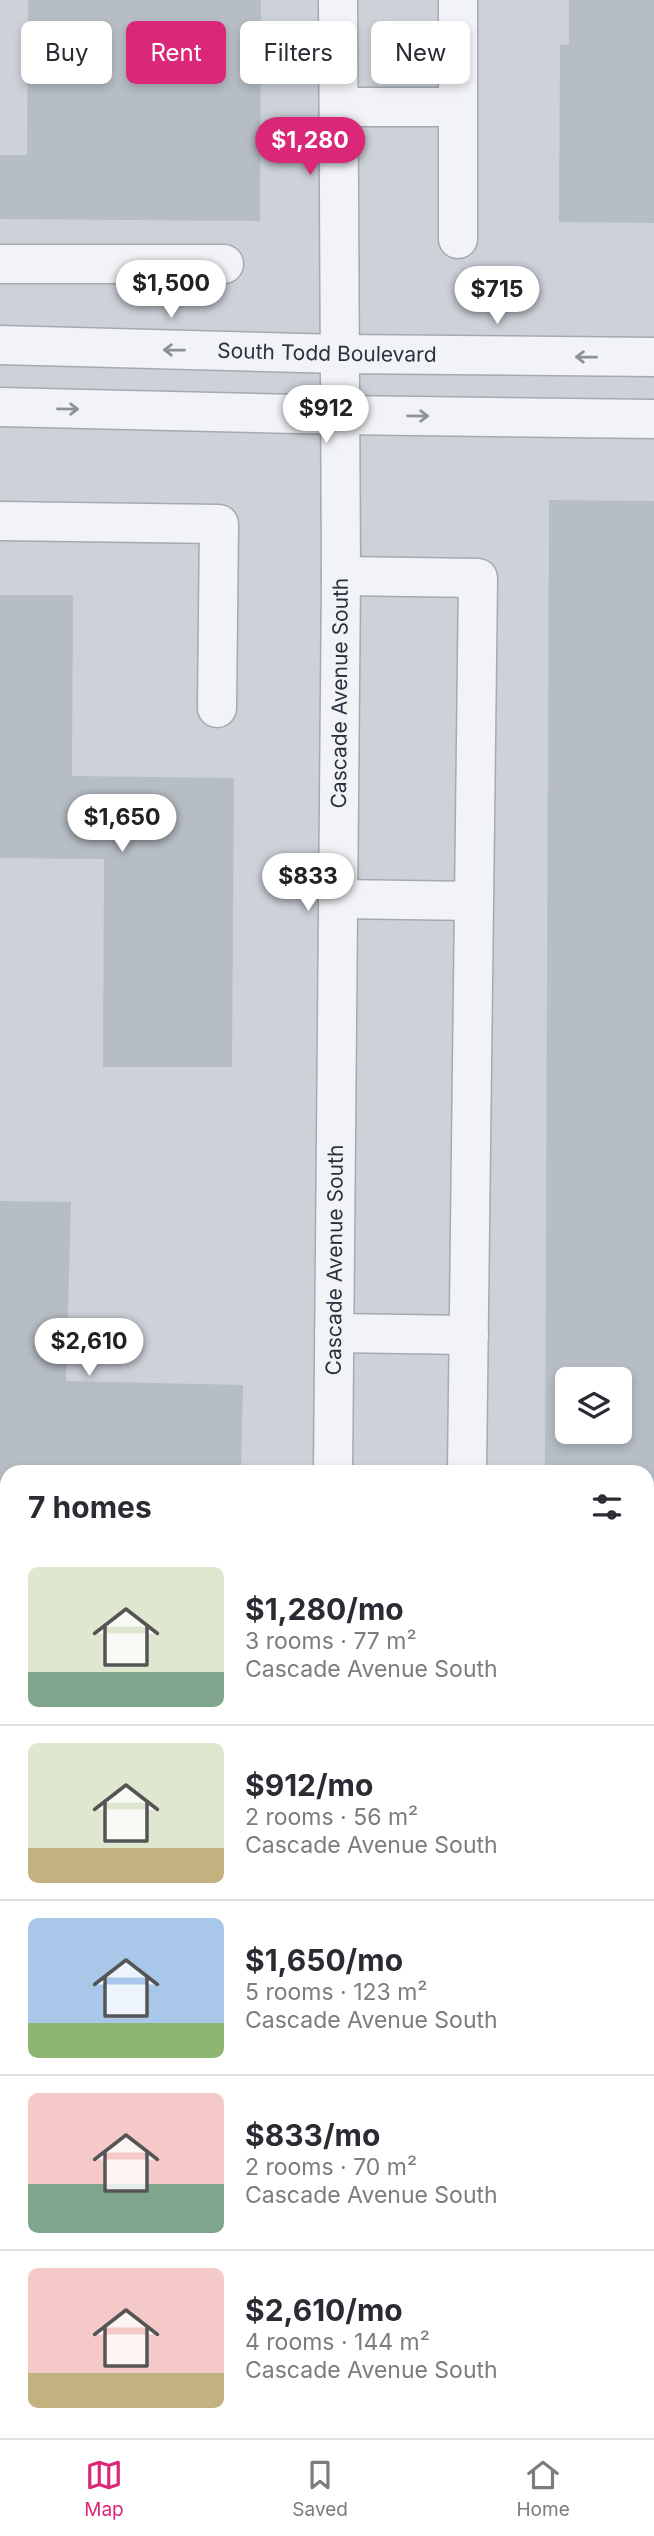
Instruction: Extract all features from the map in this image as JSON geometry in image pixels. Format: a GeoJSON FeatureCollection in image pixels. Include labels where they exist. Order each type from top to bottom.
{"type":"FeatureCollection","features":[{"type":"Feature","properties":{"kind":"street","name":"Cascade Avenue South"},"geometry":{"type":"LineString","coordinates":[[333,1465],[341,576],[338,0]]}},
{"type":"Feature","properties":{"kind":"street"},"geometry":{"type":"LineString","coordinates":[[458,0],[458,239]]}},
{"type":"Feature","properties":{"kind":"street"},"geometry":{"type":"LineString","coordinates":[[339,107],[457,107]]}},
{"type":"Feature","properties":{"kind":"street"},"geometry":{"type":"LineString","coordinates":[[0,264],[224,264]]}},
{"type":"Feature","properties":{"kind":"street","name":"South Todd Boulevard"},"geometry":{"type":"LineString","coordinates":[[0,345],[340,354],[654,357]]}},
{"type":"Feature","properties":{"kind":"street"},"geometry":{"type":"LineString","coordinates":[[0,407],[654,419]]}},
{"type":"Feature","properties":{"kind":"street"},"geometry":{"type":"LineString","coordinates":[[0,521],[219,524],[217,708]]}},
{"type":"Feature","properties":{"kind":"street"},"geometry":{"type":"LineString","coordinates":[[341,576],[478,578],[467,1465]]}},
{"type":"Feature","properties":{"kind":"street"},"geometry":{"type":"LineString","coordinates":[[338,899],[474,901]]}},
{"type":"Feature","properties":{"kind":"street"},"geometry":{"type":"LineString","coordinates":[[334,1333],[469,1335]]}},
{"type":"Feature","properties":{"kind":"shaded area"},"geometry":{"type":"Polygon","coordinates":[[[0,0],[654,0],[654,1465],[0,1465],[0,0]]]}},
{"type":"Feature","properties":{"kind":"building"},"geometry":{"type":"Polygon","coordinates":[[[28,0],[261,0],[261,21],[240,21],[240,84],[261,84],[260,221],[0,219],[0,155],[27,155],[27,84],[112,84],[112,21],[28,21],[28,0]]]}},
{"type":"Feature","properties":{"kind":"building"},"geometry":{"type":"Polygon","coordinates":[[[569,0],[654,0],[654,223],[559,222],[560,45],[569,44],[569,0]]]}},
{"type":"Feature","properties":{"kind":"building"},"geometry":{"type":"Polygon","coordinates":[[[549,500],[654,501],[654,1465],[545,1465],[549,500]]]}},
{"type":"Feature","properties":{"kind":"building"},"geometry":{"type":"Polygon","coordinates":[[[0,595],[73,595],[72,776],[234,778],[232,1067],[103,1067],[104,859],[0,858],[0,595]]]}},
{"type":"Feature","properties":{"kind":"building"},"geometry":{"type":"Polygon","coordinates":[[[0,1201],[71,1202],[66,1381],[243,1385],[241,1465],[0,1465],[0,1201]]]}}]}
